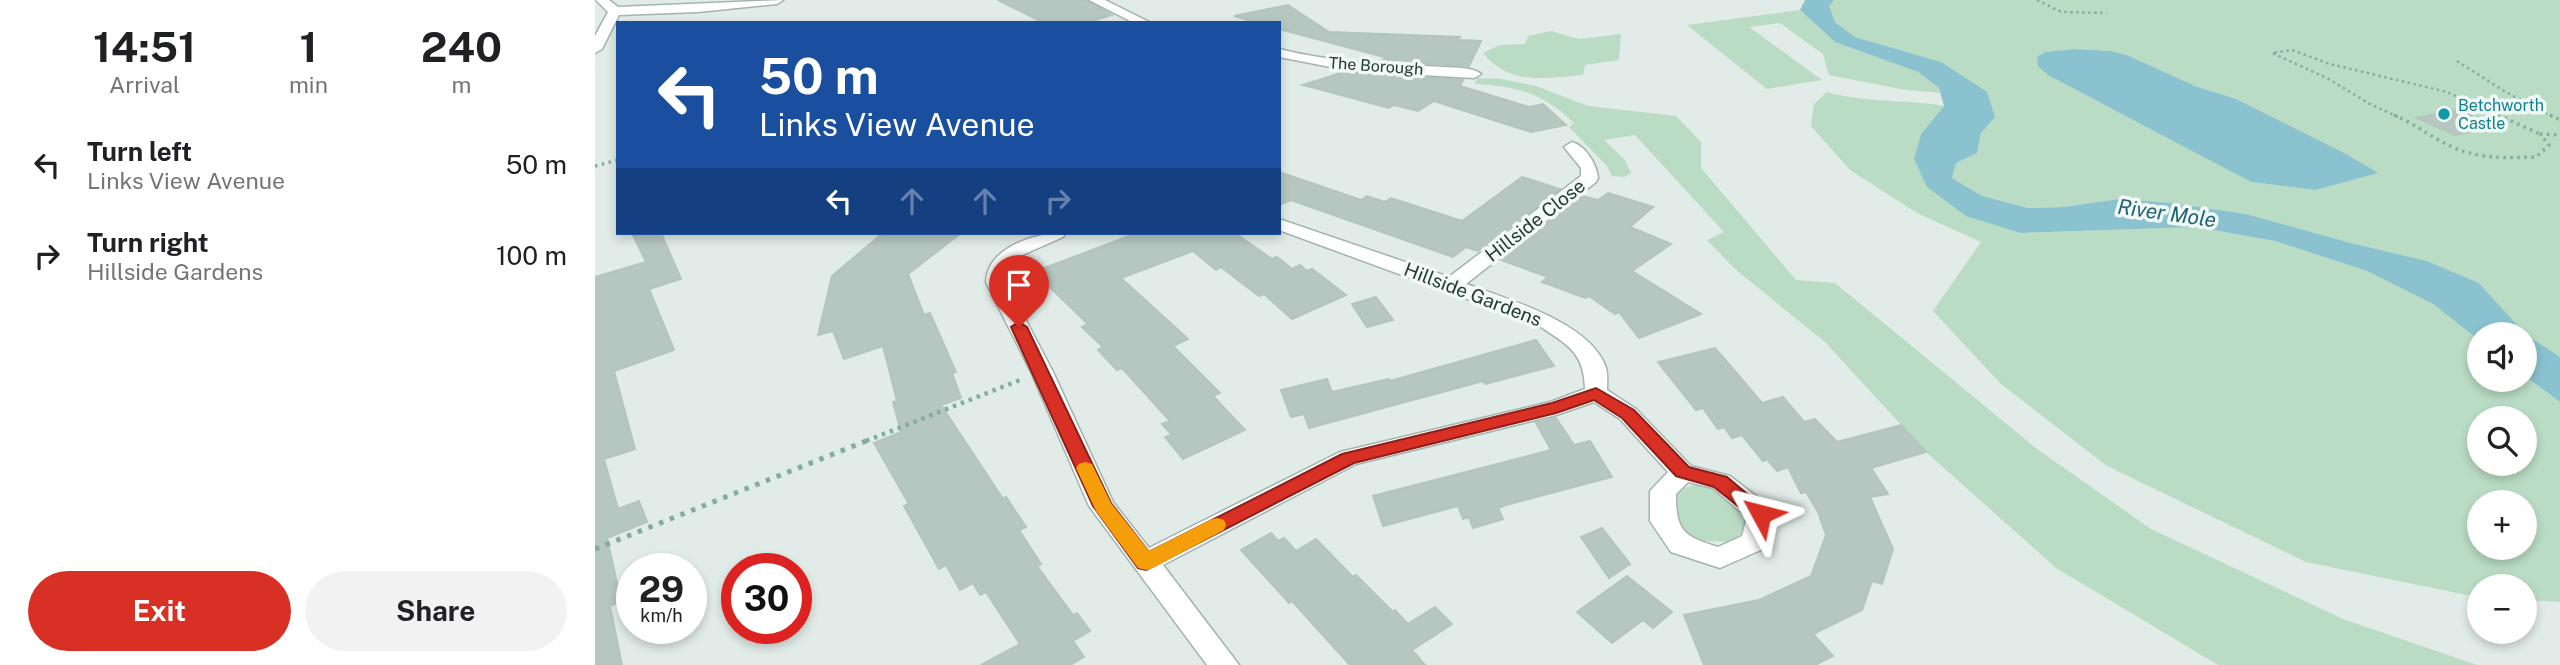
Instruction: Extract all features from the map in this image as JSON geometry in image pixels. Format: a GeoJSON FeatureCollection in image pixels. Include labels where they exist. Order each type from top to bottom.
{"type":"FeatureCollection","features":[{"type":"Feature","properties":{"kind":"street"},"geometry":{"type":"LineString","coordinates":[[602,0],[615,10],[698,8],[777,0]]}},
{"type":"Feature","properties":{"kind":"street"},"geometry":{"type":"LineString","coordinates":[[1095,0],[1140,21]]}},
{"type":"Feature","properties":{"kind":"street"},"geometry":{"type":"LineString","coordinates":[[595,49],[615,10]]}},
{"type":"Feature","properties":{"kind":"street","name":"The Borough"},"geometry":{"type":"LineString","coordinates":[[1281,54],[1305,60],[1353,66],[1474,74]]}},
{"type":"Feature","properties":{"kind":"street","name":"Hillside Close"},"geometry":{"type":"LineString","coordinates":[[1452,285],[1590,178],[1589,167],[1572,147]]}},
{"type":"Feature","properties":{"kind":"street","name":"Hillside Gardens"},"geometry":{"type":"LineString","coordinates":[[1281,225],[1545,321],[1578,343],[1595,368],[1596,393]]}},
{"type":"Feature","properties":{"kind":"street"},"geometry":{"type":"LineString","coordinates":[[1051,235],[1013,251],[996,272],[996,282],[1042,372],[1103,506],[1224,665]]}},
{"type":"Feature","properties":{"kind":"street"},"geometry":{"type":"LineString","coordinates":[[1146,562],[1349,458],[1556,408],[1596,393],[1628,414],[1683,472]]}},
{"type":"Feature","properties":{"kind":"path"},"geometry":{"type":"LineString","coordinates":[[2037,0],[2061,12],[2108,13]]}},
{"type":"Feature","properties":{"kind":"path"},"geometry":{"type":"LineString","coordinates":[[2540,134],[2549,145],[2536,157],[2493,159],[2472,155],[2448,145],[2415,124],[2370,104],[2327,78],[2272,54],[2279,50],[2292,50],[2330,64],[2447,92],[2540,134],[2560,135]]}},
{"type":"Feature","properties":{"kind":"path"},"geometry":{"type":"LineString","coordinates":[[2457,61],[2504,91],[2560,120]]}},
{"type":"Feature","properties":{"kind":"path"},"geometry":{"type":"LineString","coordinates":[[595,166],[616,161]]}},
{"type":"Feature","properties":{"kind":"path"},"geometry":{"type":"LineString","coordinates":[[595,549],[1042,372]]}},
{"type":"Feature","properties":{"kind":"green space"},"geometry":{"type":"Polygon","coordinates":[[[1834,0],[2560,0],[2560,357],[2537,343],[2537,322],[2514,322],[2479,283],[2427,261],[2246,214],[2172,203],[2119,199],[2064,207],[2028,208],[1982,196],[1952,178],[1955,163],[1977,153],[1981,133],[1995,117],[1941,62],[1855,37],[1835,22],[1828,5],[1834,0]],[[2074,49],[2045,52],[2096,99],[2251,182],[2316,190],[2377,173],[2236,99],[2195,86],[2127,55],[2111,51],[2074,49]]]}},
{"type":"Feature","properties":{"kind":"green space"},"geometry":{"type":"Polygon","coordinates":[[[1800,10],[1835,42],[1918,72],[1939,88],[1940,93],[1906,90],[1829,75],[1823,54],[1780,23],[1749,27],[1822,80],[1767,89],[1687,25],[1800,10]]]}},
{"type":"Feature","properties":{"kind":"green space"},"geometry":{"type":"Polygon","coordinates":[[[1551,31],[1579,39],[1621,34],[1619,60],[1585,65],[1583,75],[1529,78],[1505,71],[1493,64],[1483,53],[1500,45],[1525,44],[1528,36],[1551,31]]]}},
{"type":"Feature","properties":{"kind":"green space"},"geometry":{"type":"Polygon","coordinates":[[[1477,78],[1501,79],[1536,86],[1588,106],[1676,116],[1701,142],[1701,168],[1796,280],[1835,283],[2037,449],[2151,529],[2343,619],[2477,665],[2218,665],[2056,568],[1926,452],[1825,342],[1735,269],[1707,240],[1724,232],[1635,135],[1604,140],[1625,160],[1631,173],[1624,177],[1612,176],[1607,166],[1569,127],[1574,123],[1563,113],[1540,98],[1516,89],[1475,84],[1477,78]]]}},
{"type":"Feature","properties":{"kind":"green space"},"geometry":{"type":"Polygon","coordinates":[[[1827,92],[1855,98],[1944,106],[1921,134],[1914,159],[2021,233],[2196,227],[2275,241],[2367,271],[2433,304],[2467,331],[2467,392],[2537,392],[2537,385],[2560,402],[2560,602],[2537,601],[2537,574],[2467,574],[2467,595],[2306,562],[2107,466],[2001,384],[1933,311],[1981,242],[1917,213],[1850,170],[1811,126],[1814,104],[1827,92]]]}},
{"type":"Feature","properties":{"kind":"green space"},"geometry":{"type":"Polygon","coordinates":[[[1697,484],[1713,488],[1729,498],[1741,512],[1748,527],[1732,542],[1703,541],[1683,532],[1677,510],[1678,490],[1697,484]]]}},
{"type":"Feature","properties":{"kind":"water","name":"River Mole"},"geometry":{"type":"Polygon","coordinates":[[[1805,0],[1834,0],[1829,6],[1835,22],[1855,37],[1941,62],[1987,92],[1995,117],[1981,133],[1977,153],[1956,163],[1952,178],[1982,196],[2028,208],[2064,207],[2119,199],[2172,203],[2246,214],[2427,261],[2479,283],[2514,322],[2467,322],[2467,331],[2433,304],[2367,271],[2275,241],[2196,227],[2021,233],[1966,216],[1927,187],[1914,159],[1921,134],[1944,106],[1939,88],[1918,72],[1835,42],[1800,10],[1805,0]]]}},
{"type":"Feature","properties":{"kind":"water"},"geometry":{"type":"Polygon","coordinates":[[[2074,49],[2111,51],[2127,55],[2195,86],[2236,99],[2378,173],[2316,190],[2251,182],[2048,75],[2038,66],[2037,57],[2045,52],[2074,49]]]}},
{"type":"Feature","properties":{"kind":"water"},"geometry":{"type":"Polygon","coordinates":[[[2537,342],[2560,357],[2560,402],[2537,385],[2537,342]]]}},
{"type":"Feature","properties":{"kind":"building"},"geometry":{"type":"Polygon","coordinates":[[[998,0],[1087,0],[1112,15],[1092,21],[1040,21],[998,0]]]}},
{"type":"Feature","properties":{"kind":"building"},"geometry":{"type":"Polygon","coordinates":[[[1288,5],[1329,32],[1460,37],[1458,40],[1481,41],[1469,66],[1380,61],[1388,58],[1281,30],[1281,21],[1251,21],[1234,16],[1288,5]]]}},
{"type":"Feature","properties":{"kind":"building"},"geometry":{"type":"Polygon","coordinates":[[[1344,72],[1463,80],[1460,86],[1529,107],[1543,104],[1566,125],[1531,132],[1434,101],[1418,111],[1394,105],[1389,108],[1303,85],[1344,72]]]}},
{"type":"Feature","properties":{"kind":"building"},"geometry":{"type":"Polygon","coordinates":[[[2458,110],[2497,127],[2455,135],[2417,118],[2458,110]]]}},
{"type":"Feature","properties":{"kind":"building"},"geometry":{"type":"Polygon","coordinates":[[[1281,173],[1361,200],[1367,196],[1385,202],[1391,198],[1462,221],[1522,177],[1560,189],[1478,251],[1466,247],[1453,257],[1291,200],[1281,204],[1281,173]]]}},
{"type":"Feature","properties":{"kind":"building"},"geometry":{"type":"Polygon","coordinates":[[[1608,193],[1653,207],[1630,227],[1671,244],[1632,271],[1701,314],[1639,338],[1619,312],[1615,314],[1589,296],[1585,298],[1542,282],[1548,277],[1501,260],[1583,196],[1598,200],[1608,193]]]}},
{"type":"Feature","properties":{"kind":"building"},"geometry":{"type":"Polygon","coordinates":[[[633,235],[662,235],[681,279],[649,289],[674,350],[614,371],[635,449],[604,459],[618,509],[639,501],[647,522],[607,538],[616,578],[616,603],[610,606],[622,665],[595,665],[595,277],[646,262],[633,235]]]}},
{"type":"Feature","properties":{"kind":"building"},"geometry":{"type":"Polygon","coordinates":[[[881,235],[958,235],[908,274],[924,315],[930,313],[956,372],[952,373],[961,398],[941,405],[1003,499],[1006,497],[1026,527],[1019,530],[1041,564],[1037,566],[1073,615],[1077,613],[1090,631],[1073,641],[1084,657],[1070,665],[981,665],[1020,644],[986,592],[980,595],[973,583],[960,590],[946,565],[939,569],[904,506],[909,504],[874,443],[901,432],[893,402],[897,401],[883,346],[844,359],[833,331],[818,335],[832,276],[881,235]]]}},
{"type":"Feature","properties":{"kind":"building"},"geometry":{"type":"Polygon","coordinates":[[[1132,235],[1238,235],[1272,259],[1277,257],[1292,269],[1300,265],[1307,271],[1312,269],[1346,295],[1292,319],[1264,294],[1259,296],[1221,267],[1216,270],[1193,251],[1121,278],[1188,339],[1173,346],[1220,393],[1213,396],[1245,430],[1183,459],[1165,437],[1172,435],[1162,424],[1170,421],[1122,368],[1117,370],[1098,350],[1103,347],[1082,327],[1088,324],[1034,272],[1132,235]]]}},
{"type":"Feature","properties":{"kind":"building"},"geometry":{"type":"Polygon","coordinates":[[[1376,297],[1393,320],[1367,327],[1352,304],[1376,297]]]}},
{"type":"Feature","properties":{"kind":"building"},"geometry":{"type":"Polygon","coordinates":[[[1536,340],[1554,366],[1485,384],[1483,381],[1309,428],[1304,414],[1291,417],[1281,390],[1327,379],[1332,392],[1389,379],[1390,381],[1536,340]]]}},
{"type":"Feature","properties":{"kind":"building"},"geometry":{"type":"Polygon","coordinates":[[[1715,348],[1762,403],[1783,397],[1804,422],[1815,419],[1837,442],[1901,425],[1926,452],[1871,468],[1888,494],[1870,497],[1893,549],[1882,584],[1872,581],[1862,610],[1813,634],[1833,656],[1815,665],[1704,665],[1684,615],[1759,600],[1811,576],[1826,535],[1818,512],[1806,492],[1801,493],[1788,467],[1777,471],[1767,459],[1763,461],[1742,435],[1732,438],[1724,427],[1718,429],[1703,408],[1696,410],[1658,362],[1715,348]]]}},
{"type":"Feature","properties":{"kind":"building"},"geometry":{"type":"Polygon","coordinates":[[[1556,418],[1574,445],[1590,441],[1612,477],[1506,505],[1498,508],[1503,519],[1473,528],[1469,517],[1463,519],[1458,506],[1383,526],[1373,496],[1551,450],[1536,423],[1556,418]]]}},
{"type":"Feature","properties":{"kind":"building"},"geometry":{"type":"Polygon","coordinates":[[[1602,528],[1630,564],[1609,578],[1581,537],[1602,528]]]}},
{"type":"Feature","properties":{"kind":"building"},"geometry":{"type":"Polygon","coordinates":[[[1271,533],[1278,541],[1284,538],[1296,551],[1316,539],[1353,577],[1356,575],[1408,624],[1435,607],[1452,624],[1412,650],[1425,665],[1350,665],[1241,550],[1271,533]]]}},
{"type":"Feature","properties":{"kind":"building"},"geometry":{"type":"Polygon","coordinates":[[[1627,576],[1672,612],[1653,628],[1643,620],[1612,643],[1577,612],[1627,576]]]}},
{"type":"Feature","properties":{"kind":"slow traffic"},"geometry":{"type":"LineString","coordinates":[[1085,468],[1103,506],[1146,562],[1217,525]]}},
{"type":"Feature","properties":{"kind":"place","name":"Betchworth Castle"},"geometry":{"type":"Point","coordinates":[2444,114]}},
{"type":"Feature","properties":{"kind":"route"},"geometry":{"type":"LineString","coordinates":[[1019,327],[1103,506],[1146,562],[1349,458],[1556,408],[1596,393],[1628,414],[1683,472],[1721,482],[1761,514]]}}]}
